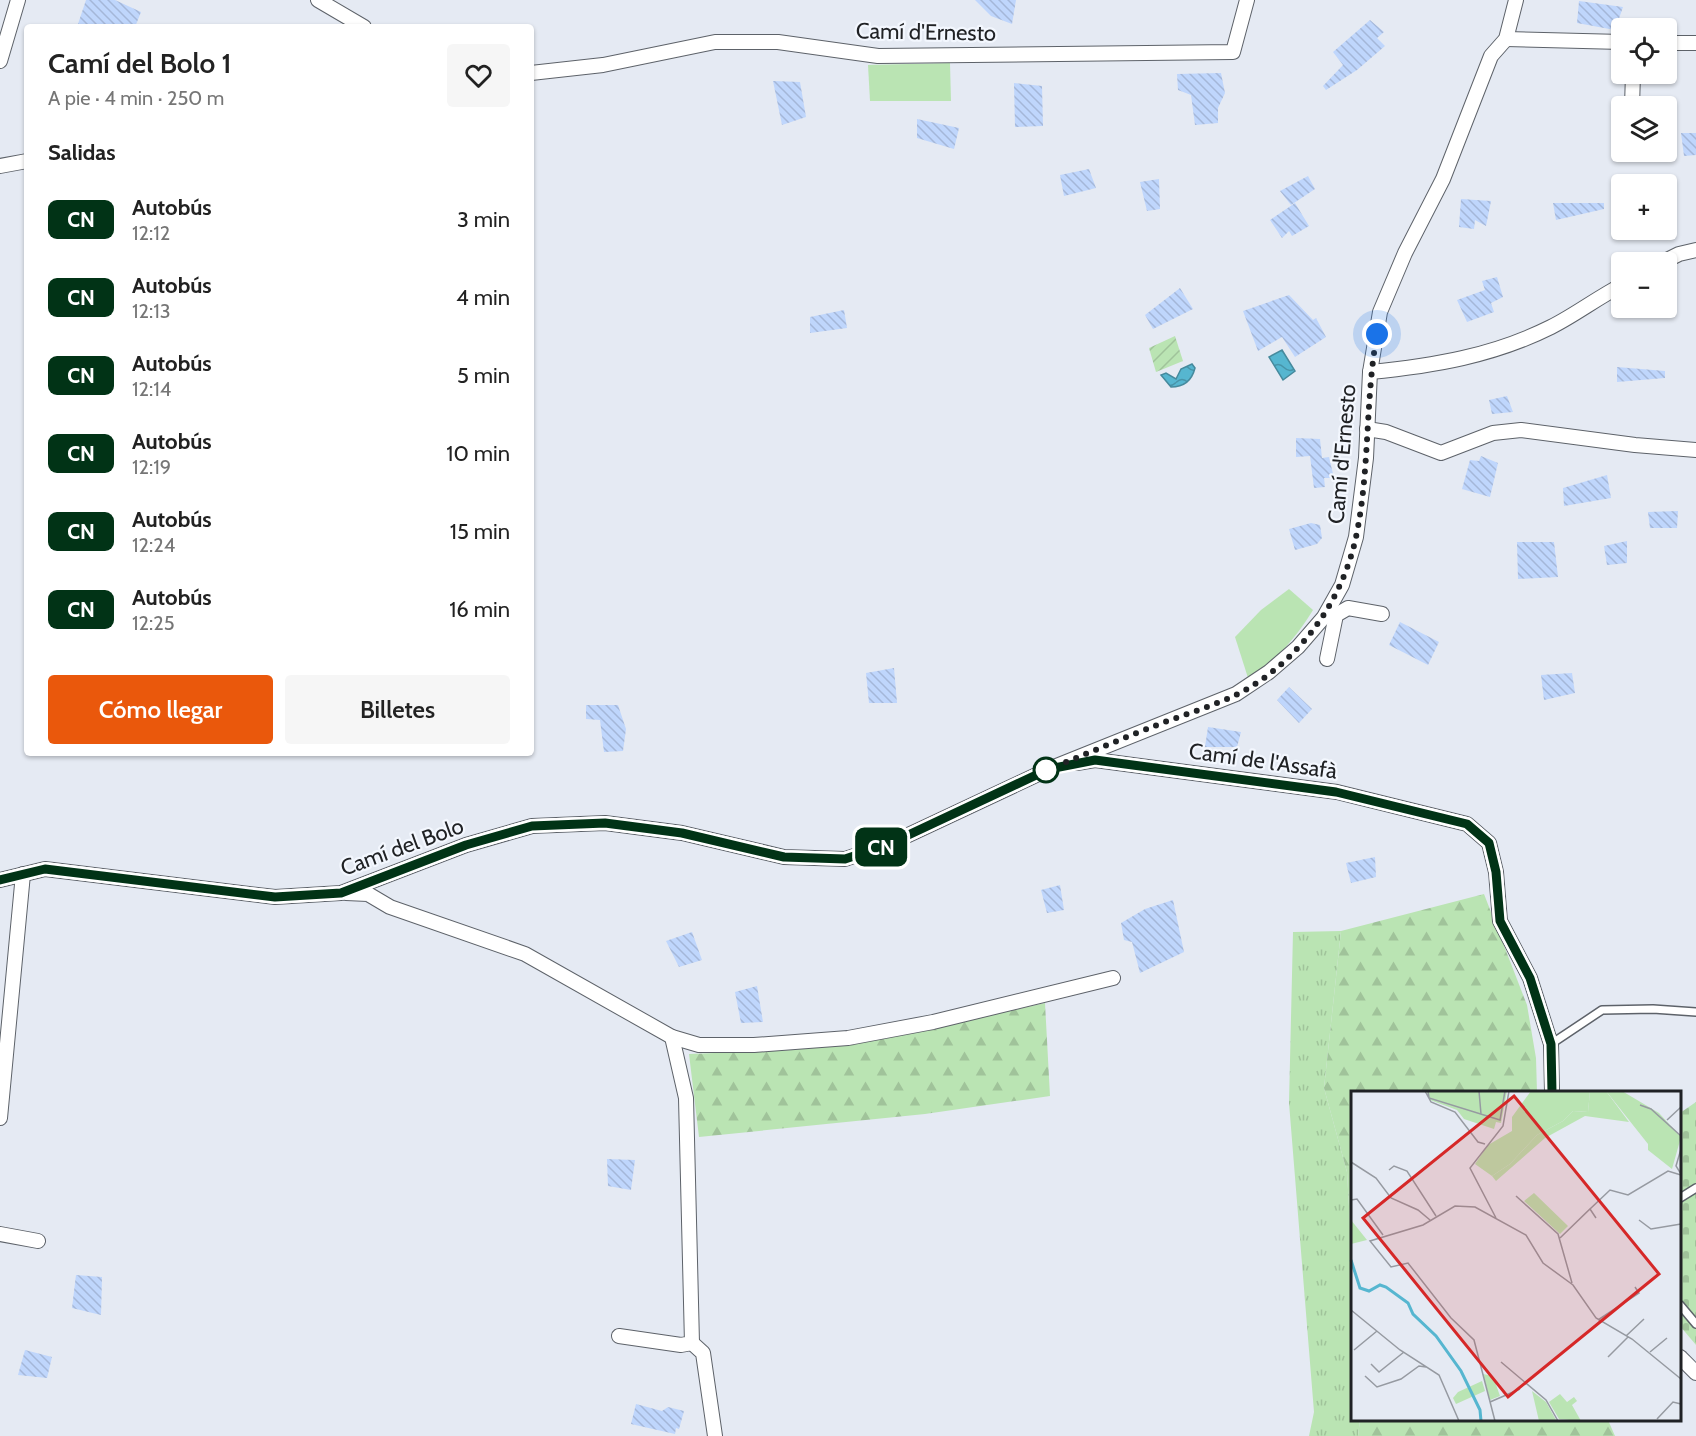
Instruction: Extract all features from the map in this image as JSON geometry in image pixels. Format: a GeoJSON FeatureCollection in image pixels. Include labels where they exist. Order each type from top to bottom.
{"type":"FeatureCollection","features":[{"type":"Feature","properties":{"kind":"street"},"geometry":{"type":"LineString","coordinates":[[0,61],[18,0]]}},
{"type":"Feature","properties":{"kind":"street"},"geometry":{"type":"LineString","coordinates":[[318,0],[359,24]]}},
{"type":"Feature","properties":{"kind":"street","name":"Camí d'Ernesto"},"geometry":{"type":"LineString","coordinates":[[534,73],[603,65],[715,42],[778,42],[878,56],[1233,52],[1247,0]]}},
{"type":"Feature","properties":{"kind":"street","name":"Camí d'Ernesto"},"geometry":{"type":"LineString","coordinates":[[1049,769],[1236,694],[1269,672],[1298,647],[1324,616],[1339,591],[1356,537],[1367,429],[1370,372],[1384,303],[1405,253],[1443,179],[1491,56],[1506,39],[1516,0]]}},
{"type":"Feature","properties":{"kind":"street"},"geometry":{"type":"LineString","coordinates":[[1506,39],[1611,42]]}},
{"type":"Feature","properties":{"kind":"street"},"geometry":{"type":"LineString","coordinates":[[1677,43],[1696,43]]}},
{"type":"Feature","properties":{"kind":"street"},"geometry":{"type":"LineString","coordinates":[[0,166],[24,162]]}},
{"type":"Feature","properties":{"kind":"street"},"geometry":{"type":"LineString","coordinates":[[1677,255],[1696,250]]}},
{"type":"Feature","properties":{"kind":"street"},"geometry":{"type":"LineString","coordinates":[[1370,372],[1431,367],[1491,352],[1551,327],[1611,292]]}},
{"type":"Feature","properties":{"kind":"street"},"geometry":{"type":"LineString","coordinates":[[1367,429],[1386,432],[1441,453],[1493,433],[1521,430],[1635,446],[1696,450]]}},
{"type":"Feature","properties":{"kind":"street"},"geometry":{"type":"LineString","coordinates":[[1327,659],[1339,591]]}},
{"type":"Feature","properties":{"kind":"street"},"geometry":{"type":"LineString","coordinates":[[1336,615],[1348,608],[1382,614]]}},
{"type":"Feature","properties":{"kind":"street","name":"Camí de l'Assafà"},"geometry":{"type":"LineString","coordinates":[[1049,769],[1095,760],[1104,761],[1336,792],[1467,824],[1489,843],[1496,872],[1500,921],[1530,978],[1551,1044],[1552,1091]]}},
{"type":"Feature","properties":{"kind":"street","name":"Camí del Bolo"},"geometry":{"type":"LineString","coordinates":[[0,880],[45,869],[275,897],[341,893],[466,845],[532,826],[605,823],[682,833],[784,857],[845,859],[887,845],[1049,769]]}},
{"type":"Feature","properties":{"kind":"street"},"geometry":{"type":"LineString","coordinates":[[0,1118],[22,874]]}},
{"type":"Feature","properties":{"kind":"street"},"geometry":{"type":"LineString","coordinates":[[341,893],[368,894],[390,907],[525,954],[672,1037],[699,1045],[754,1045],[848,1038],[933,1022],[1113,978]]}},
{"type":"Feature","properties":{"kind":"street"},"geometry":{"type":"LineString","coordinates":[[672,1037],[686,1098],[692,1343],[703,1353],[715,1436]]}},
{"type":"Feature","properties":{"kind":"street"},"geometry":{"type":"LineString","coordinates":[[0,1234],[38,1241]]}},
{"type":"Feature","properties":{"kind":"street"},"geometry":{"type":"LineString","coordinates":[[619,1336],[681,1345],[692,1343]]}},
{"type":"Feature","properties":{"kind":"street"},"geometry":{"type":"LineString","coordinates":[[1681,1358],[1696,1373]]}},
{"type":"Feature","properties":{"kind":"lane"},"geometry":{"type":"LineString","coordinates":[[1551,1044],[1602,1010],[1653,1009],[1696,1012]]}},
{"type":"Feature","properties":{"kind":"lane"},"geometry":{"type":"LineString","coordinates":[[1681,1197],[1696,1188]]}},
{"type":"Feature","properties":{"kind":"lane"},"geometry":{"type":"LineString","coordinates":[[1681,1306],[1696,1324]]}},
{"type":"Feature","properties":{"kind":"green space"},"geometry":{"type":"Polygon","coordinates":[[[950,63],[951,101],[870,101],[868,65],[950,63]]]}},
{"type":"Feature","properties":{"kind":"green space"},"geometry":{"type":"Polygon","coordinates":[[[1175,336],[1183,361],[1156,372],[1149,348],[1175,336]]]}},
{"type":"Feature","properties":{"kind":"green space"},"geometry":{"type":"Polygon","coordinates":[[[1289,589],[1313,610],[1284,648],[1249,681],[1235,637],[1261,610],[1289,589]]]}},
{"type":"Feature","properties":{"kind":"green space"},"geometry":{"type":"Polygon","coordinates":[[[1484,894],[1527,1005],[1536,1058],[1537,1091],[1351,1091],[1351,1241],[1347,1172],[1324,1088],[1341,931],[1484,894]]]}},
{"type":"Feature","properties":{"kind":"green space"},"geometry":{"type":"Polygon","coordinates":[[[1341,931],[1324,1088],[1347,1172],[1351,1241],[1351,1421],[1360,1421],[1358,1436],[1309,1436],[1314,1412],[1289,1103],[1293,932],[1341,931]]]}},
{"type":"Feature","properties":{"kind":"green space"},"geometry":{"type":"Polygon","coordinates":[[[1045,1003],[1050,1096],[925,1114],[699,1137],[689,1054],[792,1050],[883,1039],[1045,1003]]]}},
{"type":"Feature","properties":{"kind":"green space"},"geometry":{"type":"Polygon","coordinates":[[[1696,1102],[1696,1345],[1681,1327],[1681,1112],[1696,1102]]]}},
{"type":"Feature","properties":{"kind":"green space"},"geometry":{"type":"Polygon","coordinates":[[[1360,1421],[1608,1421],[1615,1436],[1358,1436],[1360,1421]]]}},
{"type":"Feature","properties":{"kind":"water"},"geometry":{"type":"Polygon","coordinates":[[[1282,350],[1295,371],[1283,380],[1269,357],[1282,350]]]}},
{"type":"Feature","properties":{"kind":"water"},"geometry":{"type":"Polygon","coordinates":[[[1192,364],[1195,368],[1192,376],[1180,386],[1171,387],[1161,375],[1166,373],[1176,379],[1181,369],[1192,364]]]}},
{"type":"Feature","properties":{"kind":"building"},"geometry":{"type":"Polygon","coordinates":[[[86,0],[115,0],[141,12],[136,24],[78,24],[86,0]]]}},
{"type":"Feature","properties":{"kind":"building"},"geometry":{"type":"Polygon","coordinates":[[[975,0],[1016,0],[1012,24],[991,16],[975,0]]]}},
{"type":"Feature","properties":{"kind":"building"},"geometry":{"type":"Polygon","coordinates":[[[1579,1],[1623,7],[1619,18],[1611,18],[1611,29],[1577,23],[1579,1]]]}},
{"type":"Feature","properties":{"kind":"building"},"geometry":{"type":"Polygon","coordinates":[[[1370,20],[1384,32],[1377,38],[1385,46],[1357,70],[1326,90],[1323,86],[1343,65],[1333,52],[1370,20]]]}},
{"type":"Feature","properties":{"kind":"building"},"geometry":{"type":"Polygon","coordinates":[[[1221,73],[1225,93],[1218,108],[1218,123],[1195,125],[1191,95],[1178,90],[1177,74],[1221,73]]]}},
{"type":"Feature","properties":{"kind":"building"},"geometry":{"type":"Polygon","coordinates":[[[773,81],[800,82],[806,117],[782,125],[773,81]]]}},
{"type":"Feature","properties":{"kind":"building"},"geometry":{"type":"Polygon","coordinates":[[[1014,83],[1042,86],[1043,126],[1015,127],[1014,83]]]}},
{"type":"Feature","properties":{"kind":"building"},"geometry":{"type":"Polygon","coordinates":[[[917,119],[959,128],[954,149],[917,138],[917,119]]]}},
{"type":"Feature","properties":{"kind":"building"},"geometry":{"type":"Polygon","coordinates":[[[1681,133],[1696,133],[1696,155],[1684,156],[1681,133]]]}},
{"type":"Feature","properties":{"kind":"building"},"geometry":{"type":"Polygon","coordinates":[[[1089,169],[1096,188],[1064,196],[1060,175],[1089,169]]]}},
{"type":"Feature","properties":{"kind":"building"},"geometry":{"type":"Polygon","coordinates":[[[1308,176],[1315,189],[1291,205],[1280,191],[1308,176]]]}},
{"type":"Feature","properties":{"kind":"building"},"geometry":{"type":"Polygon","coordinates":[[[1159,179],[1160,209],[1147,211],[1140,182],[1159,179]]]}},
{"type":"Feature","properties":{"kind":"building"},"geometry":{"type":"Polygon","coordinates":[[[1461,199],[1491,201],[1486,226],[1475,220],[1474,229],[1459,227],[1461,199]]]}},
{"type":"Feature","properties":{"kind":"building"},"geometry":{"type":"Polygon","coordinates":[[[1295,203],[1309,226],[1292,236],[1289,231],[1282,238],[1270,220],[1295,203]]]}},
{"type":"Feature","properties":{"kind":"building"},"geometry":{"type":"Polygon","coordinates":[[[1553,203],[1604,203],[1604,209],[1556,220],[1553,203]]]}},
{"type":"Feature","properties":{"kind":"building"},"geometry":{"type":"Polygon","coordinates":[[[1497,277],[1503,297],[1491,303],[1494,312],[1467,322],[1457,300],[1485,290],[1482,281],[1497,277]]]}},
{"type":"Feature","properties":{"kind":"building"},"geometry":{"type":"Polygon","coordinates":[[[1180,288],[1193,309],[1153,329],[1145,315],[1180,288]]]}},
{"type":"Feature","properties":{"kind":"building"},"geometry":{"type":"Polygon","coordinates":[[[1289,295],[1313,320],[1316,318],[1326,337],[1295,357],[1282,337],[1258,351],[1243,311],[1289,295]]]}},
{"type":"Feature","properties":{"kind":"building"},"geometry":{"type":"Polygon","coordinates":[[[844,310],[847,328],[810,333],[810,317],[844,310]]]}},
{"type":"Feature","properties":{"kind":"building"},"geometry":{"type":"Polygon","coordinates":[[[1617,367],[1665,371],[1665,378],[1617,382],[1617,367]]]}},
{"type":"Feature","properties":{"kind":"building"},"geometry":{"type":"Polygon","coordinates":[[[1507,396],[1513,412],[1492,414],[1489,400],[1507,396]]]}},
{"type":"Feature","properties":{"kind":"building"},"geometry":{"type":"Polygon","coordinates":[[[1296,438],[1320,439],[1322,458],[1329,457],[1334,478],[1324,478],[1325,487],[1314,488],[1310,456],[1296,457],[1296,438]]]}},
{"type":"Feature","properties":{"kind":"building"},"geometry":{"type":"Polygon","coordinates":[[[1481,456],[1498,463],[1490,497],[1462,489],[1470,460],[1479,461],[1481,456]]]}},
{"type":"Feature","properties":{"kind":"building"},"geometry":{"type":"Polygon","coordinates":[[[1607,475],[1611,498],[1564,506],[1563,488],[1607,475]]]}},
{"type":"Feature","properties":{"kind":"building"},"geometry":{"type":"Polygon","coordinates":[[[1678,511],[1677,528],[1650,528],[1648,512],[1678,511]]]}},
{"type":"Feature","properties":{"kind":"building"},"geometry":{"type":"Polygon","coordinates":[[[1311,523],[1320,525],[1322,538],[1317,544],[1295,550],[1289,529],[1311,523]]]}},
{"type":"Feature","properties":{"kind":"building"},"geometry":{"type":"Polygon","coordinates":[[[1627,541],[1627,563],[1607,565],[1604,546],[1627,541]]]}},
{"type":"Feature","properties":{"kind":"building"},"geometry":{"type":"Polygon","coordinates":[[[1517,542],[1554,542],[1558,577],[1518,579],[1517,542]]]}},
{"type":"Feature","properties":{"kind":"building"},"geometry":{"type":"Polygon","coordinates":[[[1400,622],[1439,642],[1428,665],[1389,645],[1400,622]]]}},
{"type":"Feature","properties":{"kind":"building"},"geometry":{"type":"Polygon","coordinates":[[[894,668],[897,703],[869,703],[866,673],[894,668]]]}},
{"type":"Feature","properties":{"kind":"building"},"geometry":{"type":"Polygon","coordinates":[[[1572,673],[1575,693],[1544,700],[1541,675],[1572,673]]]}},
{"type":"Feature","properties":{"kind":"building"},"geometry":{"type":"Polygon","coordinates":[[[1289,687],[1312,709],[1299,723],[1277,700],[1289,687]]]}},
{"type":"Feature","properties":{"kind":"building"},"geometry":{"type":"Polygon","coordinates":[[[586,705],[618,705],[626,729],[623,751],[604,752],[600,720],[586,719],[586,705]]]}},
{"type":"Feature","properties":{"kind":"building"},"geometry":{"type":"Polygon","coordinates":[[[1208,727],[1241,732],[1237,747],[1205,747],[1208,727]]]}},
{"type":"Feature","properties":{"kind":"building"},"geometry":{"type":"Polygon","coordinates":[[[1375,857],[1376,877],[1351,883],[1346,863],[1375,857]]]}},
{"type":"Feature","properties":{"kind":"building"},"geometry":{"type":"Polygon","coordinates":[[[1060,885],[1064,910],[1047,913],[1041,890],[1060,885]]]}},
{"type":"Feature","properties":{"kind":"building"},"geometry":{"type":"Polygon","coordinates":[[[1173,900],[1184,952],[1140,973],[1132,942],[1124,940],[1121,923],[1145,909],[1173,900]]]}},
{"type":"Feature","properties":{"kind":"building"},"geometry":{"type":"Polygon","coordinates":[[[692,932],[702,960],[679,967],[666,941],[692,932]]]}},
{"type":"Feature","properties":{"kind":"building"},"geometry":{"type":"Polygon","coordinates":[[[757,986],[763,1022],[741,1023],[735,992],[757,986]]]}},
{"type":"Feature","properties":{"kind":"building"},"geometry":{"type":"Polygon","coordinates":[[[607,1159],[635,1160],[631,1190],[608,1186],[607,1159]]]}},
{"type":"Feature","properties":{"kind":"building"},"geometry":{"type":"Polygon","coordinates":[[[76,1275],[102,1277],[101,1315],[72,1308],[76,1275]]]}},
{"type":"Feature","properties":{"kind":"building"},"geometry":{"type":"Polygon","coordinates":[[[25,1350],[52,1357],[47,1378],[18,1375],[25,1350]]]}},
{"type":"Feature","properties":{"kind":"building"},"geometry":{"type":"Polygon","coordinates":[[[636,1404],[662,1411],[668,1407],[684,1411],[679,1429],[676,1428],[675,1434],[631,1424],[636,1404]]]}},
{"type":"Feature","properties":{"kind":"bus line","name":"CN"},"geometry":{"type":"LineString","coordinates":[[0,880],[45,869],[275,897],[341,893],[466,845],[532,826],[605,823],[682,833],[784,857],[845,859],[887,845],[1049,769],[1095,760],[1336,792],[1467,824],[1489,843],[1496,872],[1500,921],[1530,978],[1551,1044],[1552,1091]]}},
{"type":"Feature","properties":{"kind":"route"},"geometry":{"type":"LineString","coordinates":[[1046,770],[1236,694],[1269,672],[1298,647],[1324,616],[1342,585],[1356,537],[1366,458],[1370,372],[1377,334]]}}]}
